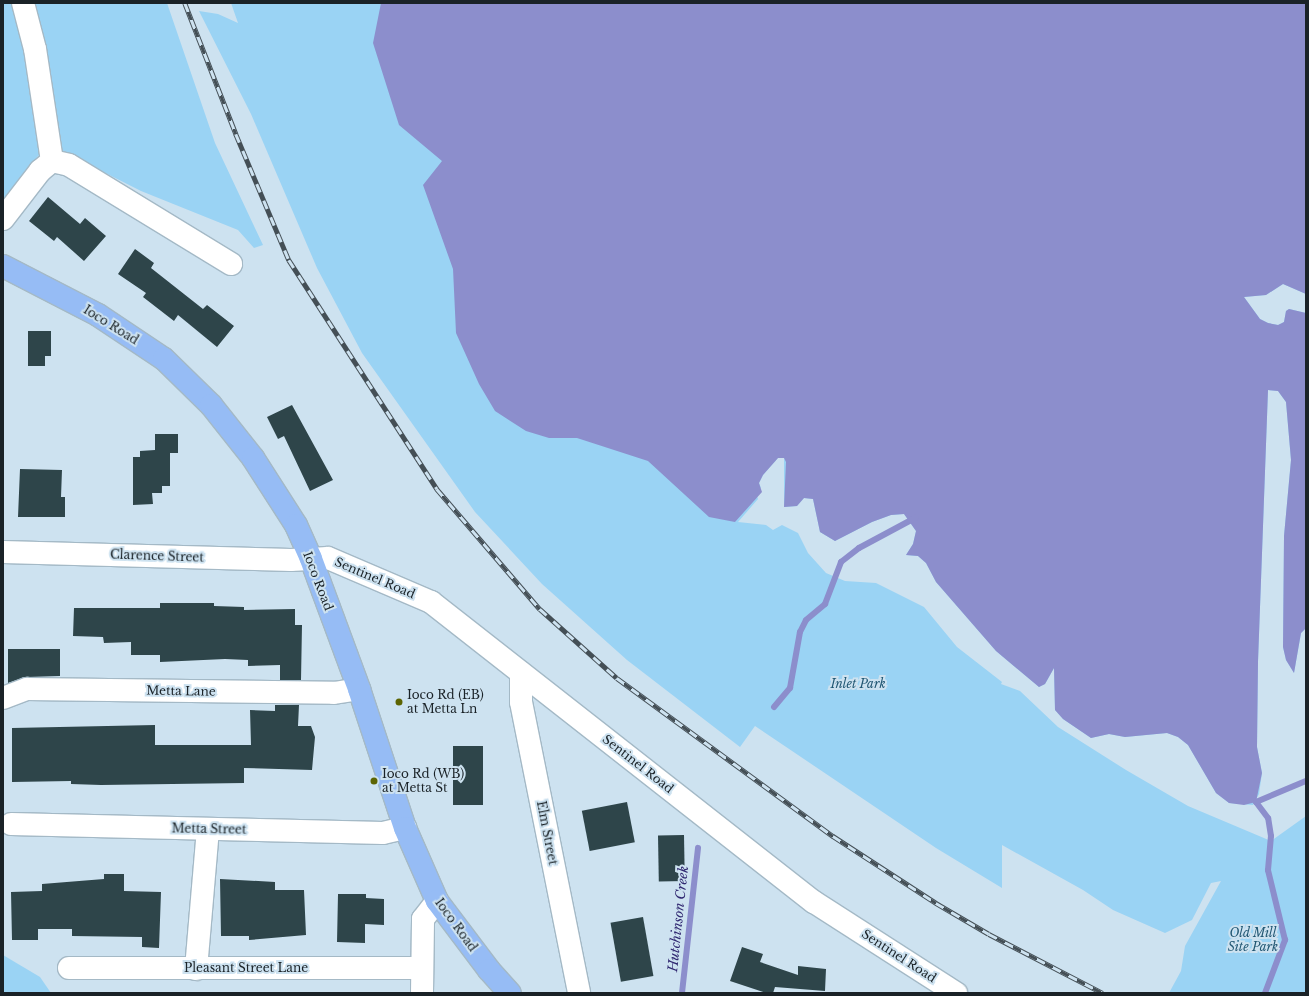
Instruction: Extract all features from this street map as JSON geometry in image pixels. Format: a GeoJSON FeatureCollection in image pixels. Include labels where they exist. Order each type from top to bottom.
{"type":"FeatureCollection","features":[{"type":"Feature","properties":{"kind":"main road","name":"Ioco Road"},"geometry":{"type":"LineString","coordinates":[[3,266],[98,315],[164,359],[211,405],[253,458],[296,525],[311,559],[359,690],[405,828],[437,901],[489,970],[510,993]]}},
{"type":"Feature","properties":{"kind":"street"},"geometry":{"type":"LineString","coordinates":[[23,3],[35,49],[52,161]]}},
{"type":"Feature","properties":{"kind":"street"},"geometry":{"type":"LineString","coordinates":[[3,219],[40,171],[52,161]]}},
{"type":"Feature","properties":{"kind":"street"},"geometry":{"type":"LineString","coordinates":[[52,161],[69,165],[231,264]]}},
{"type":"Feature","properties":{"kind":"street","name":"Clarence Street"},"geometry":{"type":"LineString","coordinates":[[3,552],[311,559]]}},
{"type":"Feature","properties":{"kind":"street","name":"Sentinel Road"},"geometry":{"type":"LineString","coordinates":[[311,559],[328,558],[431,602],[814,902],[956,993]]}},
{"type":"Feature","properties":{"kind":"street","name":"Elm Street"},"geometry":{"type":"LineString","coordinates":[[521,672],[521,702],[579,993]]}},
{"type":"Feature","properties":{"kind":"street","name":"Metta Lane"},"geometry":{"type":"LineString","coordinates":[[3,698],[27,690],[334,693],[359,690]]}},
{"type":"Feature","properties":{"kind":"street","name":"Metta Street"},"geometry":{"type":"LineString","coordinates":[[11,824],[208,830],[383,833],[405,828]]}},
{"type":"Feature","properties":{"kind":"street"},"geometry":{"type":"LineString","coordinates":[[196,969],[208,830]]}},
{"type":"Feature","properties":{"kind":"street"},"geometry":{"type":"LineString","coordinates":[[422,993],[423,919],[437,901]]}},
{"type":"Feature","properties":{"kind":"street","name":"Pleasant Street Lane"},"geometry":{"type":"LineString","coordinates":[[69,968],[422,968]]}},
{"type":"Feature","properties":{"kind":"green space"},"geometry":{"type":"Polygon","coordinates":[[[3,3],[167,3],[215,143],[263,245],[254,248],[238,230],[141,191],[54,147],[38,156],[3,203],[3,3]]]}},
{"type":"Feature","properties":{"kind":"green space"},"geometry":{"type":"Polygon","coordinates":[[[231,3],[418,3],[1229,298],[1306,222],[1306,294],[1283,284],[1266,295],[1244,297],[1260,319],[1268,323],[1278,325],[1284,322],[1286,311],[1289,309],[1306,313],[1306,628],[1301,633],[1294,673],[1286,660],[1283,647],[1284,536],[1291,460],[1286,402],[1278,391],[1268,390],[1258,662],[1257,747],[1262,773],[1259,794],[1253,805],[1229,803],[1216,793],[1188,745],[1178,737],[1167,733],[1125,737],[1109,734],[1091,738],[1063,719],[1055,710],[1054,668],[1045,684],[1039,687],[996,651],[936,582],[926,563],[918,556],[906,555],[913,544],[916,531],[904,514],[891,515],[872,522],[835,541],[820,532],[813,499],[804,498],[797,506],[784,507],[784,458],[778,458],[763,475],[759,483],[761,488],[507,364],[455,294],[455,307],[503,372],[757,496],[758,499],[738,522],[766,525],[773,530],[782,525],[798,533],[808,553],[826,573],[845,581],[876,583],[924,607],[957,647],[1002,682],[1001,684],[1020,691],[1058,727],[1126,770],[1188,806],[1271,841],[1306,816],[1306,993],[1169,993],[1181,971],[1185,946],[1221,881],[1211,883],[1192,920],[1165,933],[1113,910],[1083,890],[1002,845],[1002,888],[936,848],[755,726],[740,747],[627,660],[542,584],[475,512],[362,353],[317,268],[251,114],[199,11],[218,14],[238,23],[231,3]]]}},
{"type":"Feature","properties":{"kind":"green space"},"geometry":{"type":"Polygon","coordinates":[[[3,955],[40,977],[51,993],[3,993],[3,955]]]}},
{"type":"Feature","properties":{"kind":"shaded area"},"geometry":{"type":"Polygon","coordinates":[[[381,3],[1306,3],[1306,294],[1283,284],[1266,295],[1244,297],[1260,319],[1268,323],[1278,325],[1284,322],[1286,311],[1289,309],[1306,313],[1306,628],[1301,633],[1294,673],[1286,660],[1283,647],[1284,536],[1291,460],[1286,402],[1278,391],[1268,390],[1258,662],[1257,747],[1262,773],[1256,802],[1244,805],[1229,803],[1216,793],[1188,745],[1178,737],[1167,733],[1125,737],[1109,734],[1091,738],[1063,719],[1055,710],[1054,668],[1045,684],[1039,687],[996,651],[936,582],[926,563],[918,556],[906,555],[913,544],[916,531],[904,514],[891,515],[872,522],[835,541],[820,532],[813,499],[804,498],[797,506],[784,507],[786,462],[784,458],[778,458],[763,475],[759,483],[762,492],[735,522],[709,517],[648,461],[577,438],[549,438],[526,431],[495,411],[479,384],[456,333],[453,269],[423,185],[442,161],[399,125],[373,43],[381,3]]]}},
{"type":"Feature","properties":{"kind":"building"},"geometry":{"type":"Polygon","coordinates":[[[48,197],[80,224],[85,218],[106,236],[84,261],[57,237],[54,241],[29,221],[48,197]]]}},
{"type":"Feature","properties":{"kind":"building"},"geometry":{"type":"Polygon","coordinates":[[[135,249],[154,263],[151,268],[203,309],[207,305],[234,326],[217,347],[178,315],[174,321],[143,297],[146,293],[118,274],[135,249]]]}},
{"type":"Feature","properties":{"kind":"building"},"geometry":{"type":"Polygon","coordinates":[[[28,331],[51,331],[51,356],[45,356],[45,366],[28,366],[28,331]]]}},
{"type":"Feature","properties":{"kind":"building"},"geometry":{"type":"Polygon","coordinates":[[[292,405],[333,480],[310,491],[284,436],[278,439],[267,417],[292,405]]]}},
{"type":"Feature","properties":{"kind":"building"},"geometry":{"type":"Polygon","coordinates":[[[155,434],[178,434],[178,453],[170,453],[170,486],[162,486],[162,493],[152,493],[153,504],[133,505],[133,457],[140,457],[140,451],[155,450],[155,434]]]}},
{"type":"Feature","properties":{"kind":"building"},"geometry":{"type":"Polygon","coordinates":[[[20,469],[62,470],[61,497],[65,497],[65,517],[18,517],[20,469]]]}},
{"type":"Feature","properties":{"kind":"building"},"geometry":{"type":"Polygon","coordinates":[[[160,603],[214,603],[214,606],[244,607],[244,610],[295,609],[295,625],[302,625],[301,680],[280,680],[280,665],[248,666],[248,660],[225,659],[160,662],[160,655],[131,655],[131,642],[104,643],[103,637],[73,636],[74,608],[160,608],[160,603]]]}},
{"type":"Feature","properties":{"kind":"building"},"geometry":{"type":"Polygon","coordinates":[[[8,649],[60,649],[60,676],[27,677],[8,683],[8,649]]]}},
{"type":"Feature","properties":{"kind":"building"},"geometry":{"type":"Polygon","coordinates":[[[275,705],[299,705],[298,726],[311,726],[315,737],[312,770],[244,768],[244,783],[101,785],[71,784],[71,781],[12,782],[12,728],[155,725],[155,745],[251,745],[250,710],[275,711],[275,705]]]}},
{"type":"Feature","properties":{"kind":"building"},"geometry":{"type":"Polygon","coordinates":[[[453,746],[483,746],[483,805],[453,805],[453,746]]]}},
{"type":"Feature","properties":{"kind":"building"},"geometry":{"type":"Polygon","coordinates":[[[627,802],[635,842],[590,851],[582,811],[627,802]]]}},
{"type":"Feature","properties":{"kind":"building"},"geometry":{"type":"Polygon","coordinates":[[[658,835],[684,835],[685,881],[659,881],[658,835]]]}},
{"type":"Feature","properties":{"kind":"building"},"geometry":{"type":"Polygon","coordinates":[[[104,874],[124,874],[124,891],[161,892],[159,948],[142,947],[142,937],[72,936],[72,929],[38,929],[38,940],[12,940],[11,892],[42,891],[42,884],[104,879],[104,874]]]}},
{"type":"Feature","properties":{"kind":"building"},"geometry":{"type":"Polygon","coordinates":[[[220,879],[275,882],[275,890],[304,890],[306,935],[249,940],[249,936],[221,936],[220,879]]]}},
{"type":"Feature","properties":{"kind":"building"},"geometry":{"type":"Polygon","coordinates":[[[338,894],[366,894],[366,898],[384,899],[384,925],[365,924],[365,943],[337,942],[338,894]]]}},
{"type":"Feature","properties":{"kind":"building"},"geometry":{"type":"Polygon","coordinates":[[[643,917],[653,976],[621,982],[611,923],[643,917]]]}},
{"type":"Feature","properties":{"kind":"building"},"geometry":{"type":"Polygon","coordinates":[[[742,947],[763,954],[760,962],[798,975],[798,966],[826,969],[825,991],[775,987],[773,993],[766,993],[730,981],[742,947]]]}},
{"type":"Feature","properties":{"kind":"waterway","name":"Hutchinson Creek"},"geometry":{"type":"LineString","coordinates":[[774,707],[790,688],[800,632],[806,620],[825,604],[841,562],[859,548],[915,518]]}},
{"type":"Feature","properties":{"kind":"waterway"},"geometry":{"type":"LineString","coordinates":[[1265,993],[1285,940],[1268,870],[1271,836],[1268,818],[1256,802],[1306,781]]}},
{"type":"Feature","properties":{"kind":"waterway","name":"Hutchinson Creek"},"geometry":{"type":"LineString","coordinates":[[682,993],[698,848]]}},
{"type":"Feature","properties":{"kind":"railway"},"geometry":{"type":"LineString","coordinates":[[185,3],[236,134],[289,260],[437,489],[540,609],[617,678],[833,836],[936,903],[989,934],[1103,993]]}},
{"type":"Feature","properties":{"kind":"place","name":"Ioco Rd (EB) at Metta Ln"},"geometry":{"type":"Point","coordinates":[399,702]}},
{"type":"Feature","properties":{"kind":"place","name":"Ioco Rd (WB) at Metta St"},"geometry":{"type":"Point","coordinates":[374,781]}},
{"type":"Feature","properties":{"kind":"park label","name":"Inlet Park"},"geometry":{"type":"Point","coordinates":[858,684]}},
{"type":"Feature","properties":{"kind":"park label","name":"Old Mill Site Park"},"geometry":{"type":"Point","coordinates":[1253,940]}}]}
